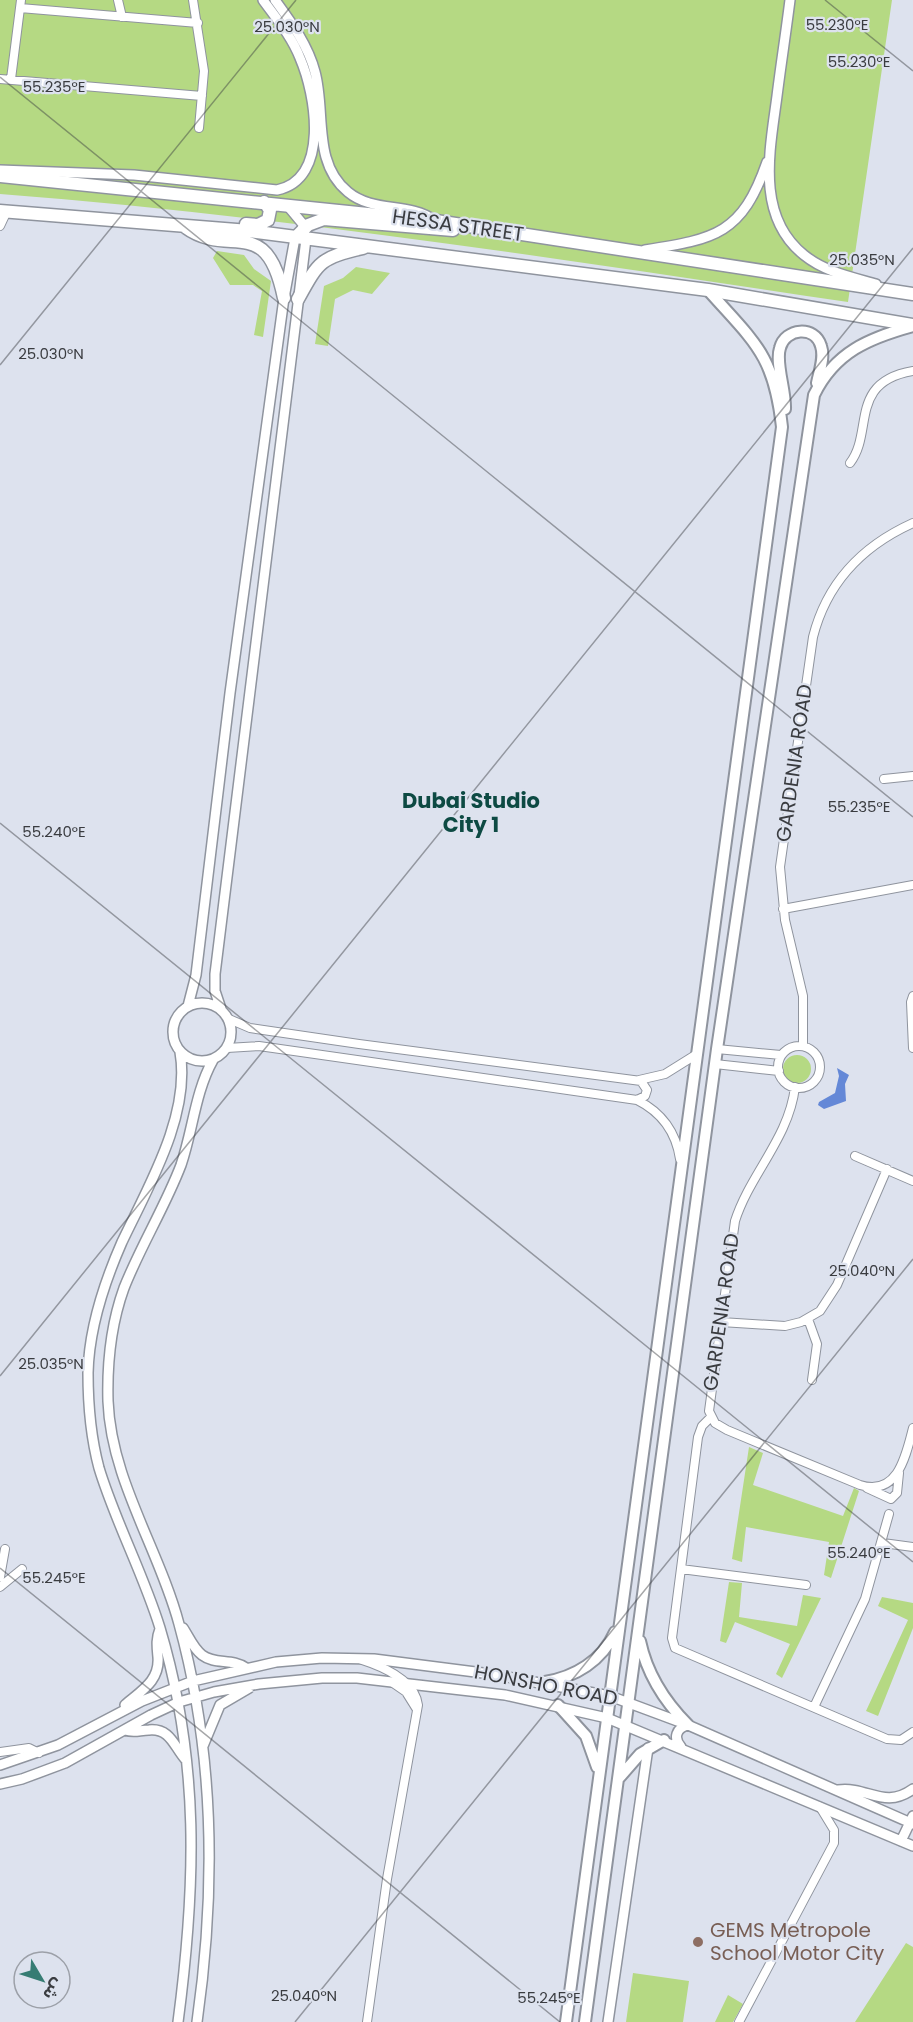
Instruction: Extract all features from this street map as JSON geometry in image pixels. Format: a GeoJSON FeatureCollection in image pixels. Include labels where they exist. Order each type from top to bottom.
{"type":"FeatureCollection","features":[{"type":"Feature","properties":{"kind":"main road","name":"HESSA STREET"},"geometry":{"type":"LineString","coordinates":[[0,176],[436,221],[913,294]]}},
{"type":"Feature","properties":{"kind":"main road"},"geometry":{"type":"LineString","coordinates":[[210,227],[222,222],[264,224],[270,215],[269,208],[264,202]]}},
{"type":"Feature","properties":{"kind":"main road","name":"HESSA STREET"},"geometry":{"type":"LineString","coordinates":[[3,211],[302,235],[370,247],[708,290],[913,325]]}},
{"type":"Feature","properties":{"kind":"main road"},"geometry":{"type":"LineString","coordinates":[[302,235],[324,219],[439,230],[484,228]]}},
{"type":"Feature","properties":{"kind":"main road"},"geometry":{"type":"LineString","coordinates":[[181,224],[200,235],[246,241],[263,250],[276,268],[284,298]]}},
{"type":"Feature","properties":{"kind":"main road"},"geometry":{"type":"LineString","coordinates":[[298,299],[314,271],[326,259],[370,247]]}},
{"type":"Feature","properties":{"kind":"main road"},"geometry":{"type":"LineString","coordinates":[[708,290],[766,359],[777,387],[782,427]]}},
{"type":"Feature","properties":{"kind":"main road"},"geometry":{"type":"LineString","coordinates":[[814,395],[830,369],[854,348],[873,338],[913,325]]}},
{"type":"Feature","properties":{"kind":"main road"},"geometry":{"type":"LineString","coordinates":[[566,2022],[786,397],[778,352],[784,339],[795,332],[802,331],[815,337],[822,349],[717,1049],[585,2022]]}},
{"type":"Feature","properties":{"kind":"main road"},"geometry":{"type":"LineString","coordinates":[[545,1682],[568,1676],[589,1664],[606,1647],[618,1626]]}},
{"type":"Feature","properties":{"kind":"main road"},"geometry":{"type":"LineString","coordinates":[[638,1633],[646,1664],[655,1683],[688,1725]]}},
{"type":"Feature","properties":{"kind":"main road"},"geometry":{"type":"LineString","coordinates":[[558,1705],[586,1736],[597,1762],[599,1776]]}},
{"type":"Feature","properties":{"kind":"main road"},"geometry":{"type":"LineString","coordinates":[[617,1781],[627,1766],[648,1749],[664,1740]]}},
{"type":"Feature","properties":{"kind":"street"},"geometry":{"type":"LineString","coordinates":[[118,0],[122,17]]}},
{"type":"Feature","properties":{"kind":"street"},"geometry":{"type":"LineString","coordinates":[[193,0],[204,71],[199,128]]}},
{"type":"Feature","properties":{"kind":"street"},"geometry":{"type":"LineString","coordinates":[[0,170],[134,175],[277,190],[295,183],[304,174],[310,162],[314,139],[311,97],[296,49],[263,0]]}},
{"type":"Feature","properties":{"kind":"street"},"geometry":{"type":"LineString","coordinates":[[275,0],[311,60],[319,91],[324,152],[336,180],[361,201],[423,213],[436,221]]}},
{"type":"Feature","properties":{"kind":"street"},"geometry":{"type":"LineString","coordinates":[[790,0],[769,157],[772,203],[782,228],[796,248],[824,268],[895,291]]}},
{"type":"Feature","properties":{"kind":"street"},"geometry":{"type":"LineString","coordinates":[[11,79],[20,4],[122,17],[198,23]]}},
{"type":"Feature","properties":{"kind":"street"},"geometry":{"type":"LineString","coordinates":[[0,78],[202,96]]}},
{"type":"Feature","properties":{"kind":"street"},"geometry":{"type":"LineString","coordinates":[[641,251],[700,240],[724,229],[751,201],[769,157]]}},
{"type":"Feature","properties":{"kind":"street"},"geometry":{"type":"LineString","coordinates":[[287,204],[302,235],[298,299],[215,974],[215,991],[221,1009],[229,1019],[250,1028],[638,1080],[665,1074],[697,1054]]}},
{"type":"Feature","properties":{"kind":"street"},"geometry":{"type":"LineString","coordinates":[[0,226],[3,211]]}},
{"type":"Feature","properties":{"kind":"street"},"geometry":{"type":"LineString","coordinates":[[188,1006],[196,975],[231,682],[284,298],[302,235]]}},
{"type":"Feature","properties":{"kind":"street"},"geometry":{"type":"LineString","coordinates":[[850,463],[856,452],[865,409],[874,394],[888,380],[913,371]]}},
{"type":"Feature","properties":{"kind":"street","name":"GARDENIA ROAD"},"geometry":{"type":"LineString","coordinates":[[803,1046],[804,1012],[801,979],[783,909],[781,853],[816,624],[832,589],[851,564],[879,542],[913,523]]}},
{"type":"Feature","properties":{"kind":"street"},"geometry":{"type":"LineString","coordinates":[[884,779],[913,776]]}},
{"type":"Feature","properties":{"kind":"street"},"geometry":{"type":"LineString","coordinates":[[783,909],[913,885]]}},
{"type":"Feature","properties":{"kind":"street"},"geometry":{"type":"LineString","coordinates":[[913,996],[911,1002],[913,1048]]}},
{"type":"Feature","properties":{"kind":"street"},"geometry":{"type":"LineString","coordinates":[[213,1060],[194,1060],[180,1052],[175,1045],[172,1027],[175,1018],[188,1006],[199,1002],[221,1009]]}},
{"type":"Feature","properties":{"kind":"street"},"geometry":{"type":"LineString","coordinates":[[197,2022],[207,1946],[210,1865],[203,1746],[193,1681],[179,1624],[164,1575],[117,1458],[108,1401],[109,1357],[112,1330],[124,1289],[174,1181],[188,1139],[200,1087],[213,1060],[227,1048],[231,1034],[229,1019]]}},
{"type":"Feature","properties":{"kind":"street"},"geometry":{"type":"LineString","coordinates":[[227,1048],[259,1046],[637,1100],[657,1113],[668,1126],[678,1148],[681,1164]]}},
{"type":"Feature","properties":{"kind":"street"},"geometry":{"type":"LineString","coordinates":[[803,1046],[815,1053],[819,1059],[819,1074],[810,1085],[795,1087],[782,1079],[779,1071],[781,1055],[787,1049],[803,1046]]}},
{"type":"Feature","properties":{"kind":"street"},"geometry":{"type":"LineString","coordinates":[[717,1049],[781,1055]]}},
{"type":"Feature","properties":{"kind":"street"},"geometry":{"type":"LineString","coordinates":[[178,2022],[192,1891],[192,1828],[187,1761],[179,1702],[143,1576],[100,1469],[95,1450],[88,1375],[92,1336],[106,1284],[123,1242],[148,1192],[170,1134],[182,1085],[180,1052]]}},
{"type":"Feature","properties":{"kind":"street"},"geometry":{"type":"LineString","coordinates":[[715,1064],[779,1071]]}},
{"type":"Feature","properties":{"kind":"street"},"geometry":{"type":"LineString","coordinates":[[637,1100],[645,1096],[647,1090],[645,1084],[638,1080]]}},
{"type":"Feature","properties":{"kind":"street","name":"GARDENIA ROAD"},"geometry":{"type":"LineString","coordinates":[[795,1087],[783,1129],[744,1198],[735,1221],[708,1404],[711,1417],[727,1430],[891,1500],[897,1493],[900,1472],[913,1428]]}},
{"type":"Feature","properties":{"kind":"street"},"geometry":{"type":"LineString","coordinates":[[855,1156],[913,1181]]}},
{"type":"Feature","properties":{"kind":"street"},"geometry":{"type":"LineString","coordinates":[[721,1322],[785,1326],[808,1319],[820,1311],[833,1294],[887,1169]]}},
{"type":"Feature","properties":{"kind":"street"},"geometry":{"type":"LineString","coordinates":[[808,1319],[817,1344],[812,1380]]}},
{"type":"Feature","properties":{"kind":"street"},"geometry":{"type":"LineString","coordinates":[[711,1417],[702,1426],[698,1437],[672,1638],[678,1651],[894,1740],[907,1738],[913,1732]]}},
{"type":"Feature","properties":{"kind":"street"},"geometry":{"type":"LineString","coordinates":[[865,1487],[885,1485],[900,1472]]}},
{"type":"Feature","properties":{"kind":"street"},"geometry":{"type":"LineString","coordinates":[[814,1707],[865,1599],[883,1543],[889,1514]]}},
{"type":"Feature","properties":{"kind":"street"},"geometry":{"type":"LineString","coordinates":[[883,1543],[913,1547]]}},
{"type":"Feature","properties":{"kind":"street"},"geometry":{"type":"LineString","coordinates":[[0,1577],[5,1549]]}},
{"type":"Feature","properties":{"kind":"street"},"geometry":{"type":"LineString","coordinates":[[0,1587],[22,1569]]}},
{"type":"Feature","properties":{"kind":"street"},"geometry":{"type":"LineString","coordinates":[[681,1569],[806,1585]]}},
{"type":"Feature","properties":{"kind":"street"},"geometry":{"type":"LineString","coordinates":[[179,1624],[200,1654],[213,1660],[239,1662],[246,1668]]}},
{"type":"Feature","properties":{"kind":"street"},"geometry":{"type":"LineString","coordinates":[[0,1765],[39,1753],[114,1715],[154,1678],[158,1663],[156,1642],[160,1629]]}},
{"type":"Feature","properties":{"kind":"street"},"geometry":{"type":"LineString","coordinates":[[355,1658],[378,1666],[407,1685],[415,1694],[417,1711],[387,1879],[367,2022]]}},
{"type":"Feature","properties":{"kind":"street","name":"HONSHO ROAD"},"geometry":{"type":"LineString","coordinates":[[114,1715],[176,1687],[246,1668],[301,1660],[355,1658],[416,1663],[545,1682],[629,1701],[912,1821]]}},
{"type":"Feature","properties":{"kind":"street","name":"HONSHO ROAD"},"geometry":{"type":"LineString","coordinates":[[0,1784],[55,1767],[179,1702],[196,1697],[251,1686],[322,1678],[364,1679],[505,1695],[558,1705],[607,1718],[681,1747],[913,1846]]}},
{"type":"Feature","properties":{"kind":"street"},"geometry":{"type":"LineString","coordinates":[[393,1683],[405,1692],[417,1711]]}},
{"type":"Feature","properties":{"kind":"street"},"geometry":{"type":"LineString","coordinates":[[203,1746],[220,1706],[251,1686]]}},
{"type":"Feature","properties":{"kind":"street"},"geometry":{"type":"LineString","coordinates":[[681,1747],[676,1741],[677,1734],[681,1728],[688,1725]]}},
{"type":"Feature","properties":{"kind":"street"},"geometry":{"type":"LineString","coordinates":[[125,1730],[154,1730],[165,1733],[173,1740],[187,1761]]}},
{"type":"Feature","properties":{"kind":"street"},"geometry":{"type":"LineString","coordinates":[[0,1752],[29,1748],[39,1753]]}},
{"type":"Feature","properties":{"kind":"street"},"geometry":{"type":"LineString","coordinates":[[608,2022],[648,1749]]}},
{"type":"Feature","properties":{"kind":"street"},"geometry":{"type":"LineString","coordinates":[[837,1790],[852,1790],[883,1799],[899,1797],[913,1789]]}},
{"type":"Feature","properties":{"kind":"street"},"geometry":{"type":"LineString","coordinates":[[739,2022],[834,1843],[834,1830],[820,1807]]}},
{"type":"Feature","properties":{"kind":"street"},"geometry":{"type":"LineString","coordinates":[[901,1841],[912,1821]]}},
{"type":"Feature","properties":{"kind":"green space"},"geometry":{"type":"Polygon","coordinates":[[[0,0],[892,0],[848,302],[425,240],[213,214],[0,194],[0,0]]]}},
{"type":"Feature","properties":{"kind":"green space"},"geometry":{"type":"Polygon","coordinates":[[[217,251],[244,255],[254,269],[271,281],[263,337],[254,335],[262,291],[253,285],[230,285],[213,258],[217,251]]]}},
{"type":"Feature","properties":{"kind":"green space"},"geometry":{"type":"Polygon","coordinates":[[[356,267],[390,273],[372,294],[353,290],[335,299],[328,346],[315,344],[324,286],[343,278],[356,267]]]}},
{"type":"Feature","properties":{"kind":"green space"},"geometry":{"type":"Polygon","coordinates":[[[797,1055],[807,1059],[811,1069],[807,1079],[797,1083],[787,1079],[783,1069],[787,1059],[797,1055]]]}},
{"type":"Feature","properties":{"kind":"green space"},"geometry":{"type":"Polygon","coordinates":[[[749,1447],[763,1453],[753,1485],[843,1516],[854,1488],[859,1491],[831,1578],[824,1575],[829,1542],[746,1527],[742,1562],[732,1559],[749,1447]]]}},
{"type":"Feature","properties":{"kind":"green space"},"geometry":{"type":"Polygon","coordinates":[[[729,1582],[742,1583],[739,1617],[797,1626],[803,1595],[821,1598],[782,1678],[776,1674],[790,1644],[735,1622],[726,1643],[720,1641],[729,1582]]]}},
{"type":"Feature","properties":{"kind":"green space"},"geometry":{"type":"Polygon","coordinates":[[[882,1597],[913,1603],[913,1628],[878,1716],[866,1711],[908,1620],[878,1606],[882,1597]]]}},
{"type":"Feature","properties":{"kind":"green space"},"geometry":{"type":"Polygon","coordinates":[[[906,1943],[913,1947],[913,2022],[855,2022],[906,1943]]]}},
{"type":"Feature","properties":{"kind":"green space"},"geometry":{"type":"Polygon","coordinates":[[[633,1973],[689,1981],[683,2022],[626,2022],[633,1973]]]}},
{"type":"Feature","properties":{"kind":"green space"},"geometry":{"type":"Polygon","coordinates":[[[728,1995],[743,2004],[733,2022],[715,2022],[728,1995]]]}},
{"type":"Feature","properties":{"kind":"water"},"geometry":{"type":"Polygon","coordinates":[[[837,1068],[849,1075],[845,1084],[846,1101],[824,1109],[818,1105],[819,1102],[835,1093],[839,1076],[837,1068]]]}},
{"type":"Feature","properties":{"kind":"place","name":"GEMS Metropole School Motor City"},"geometry":{"type":"Point","coordinates":[698,1942]}},
{"type":"Feature","properties":{"kind":"district","name":"Dubai Studio City 1"},"geometry":{"type":"Point","coordinates":[471,813]}}]}
